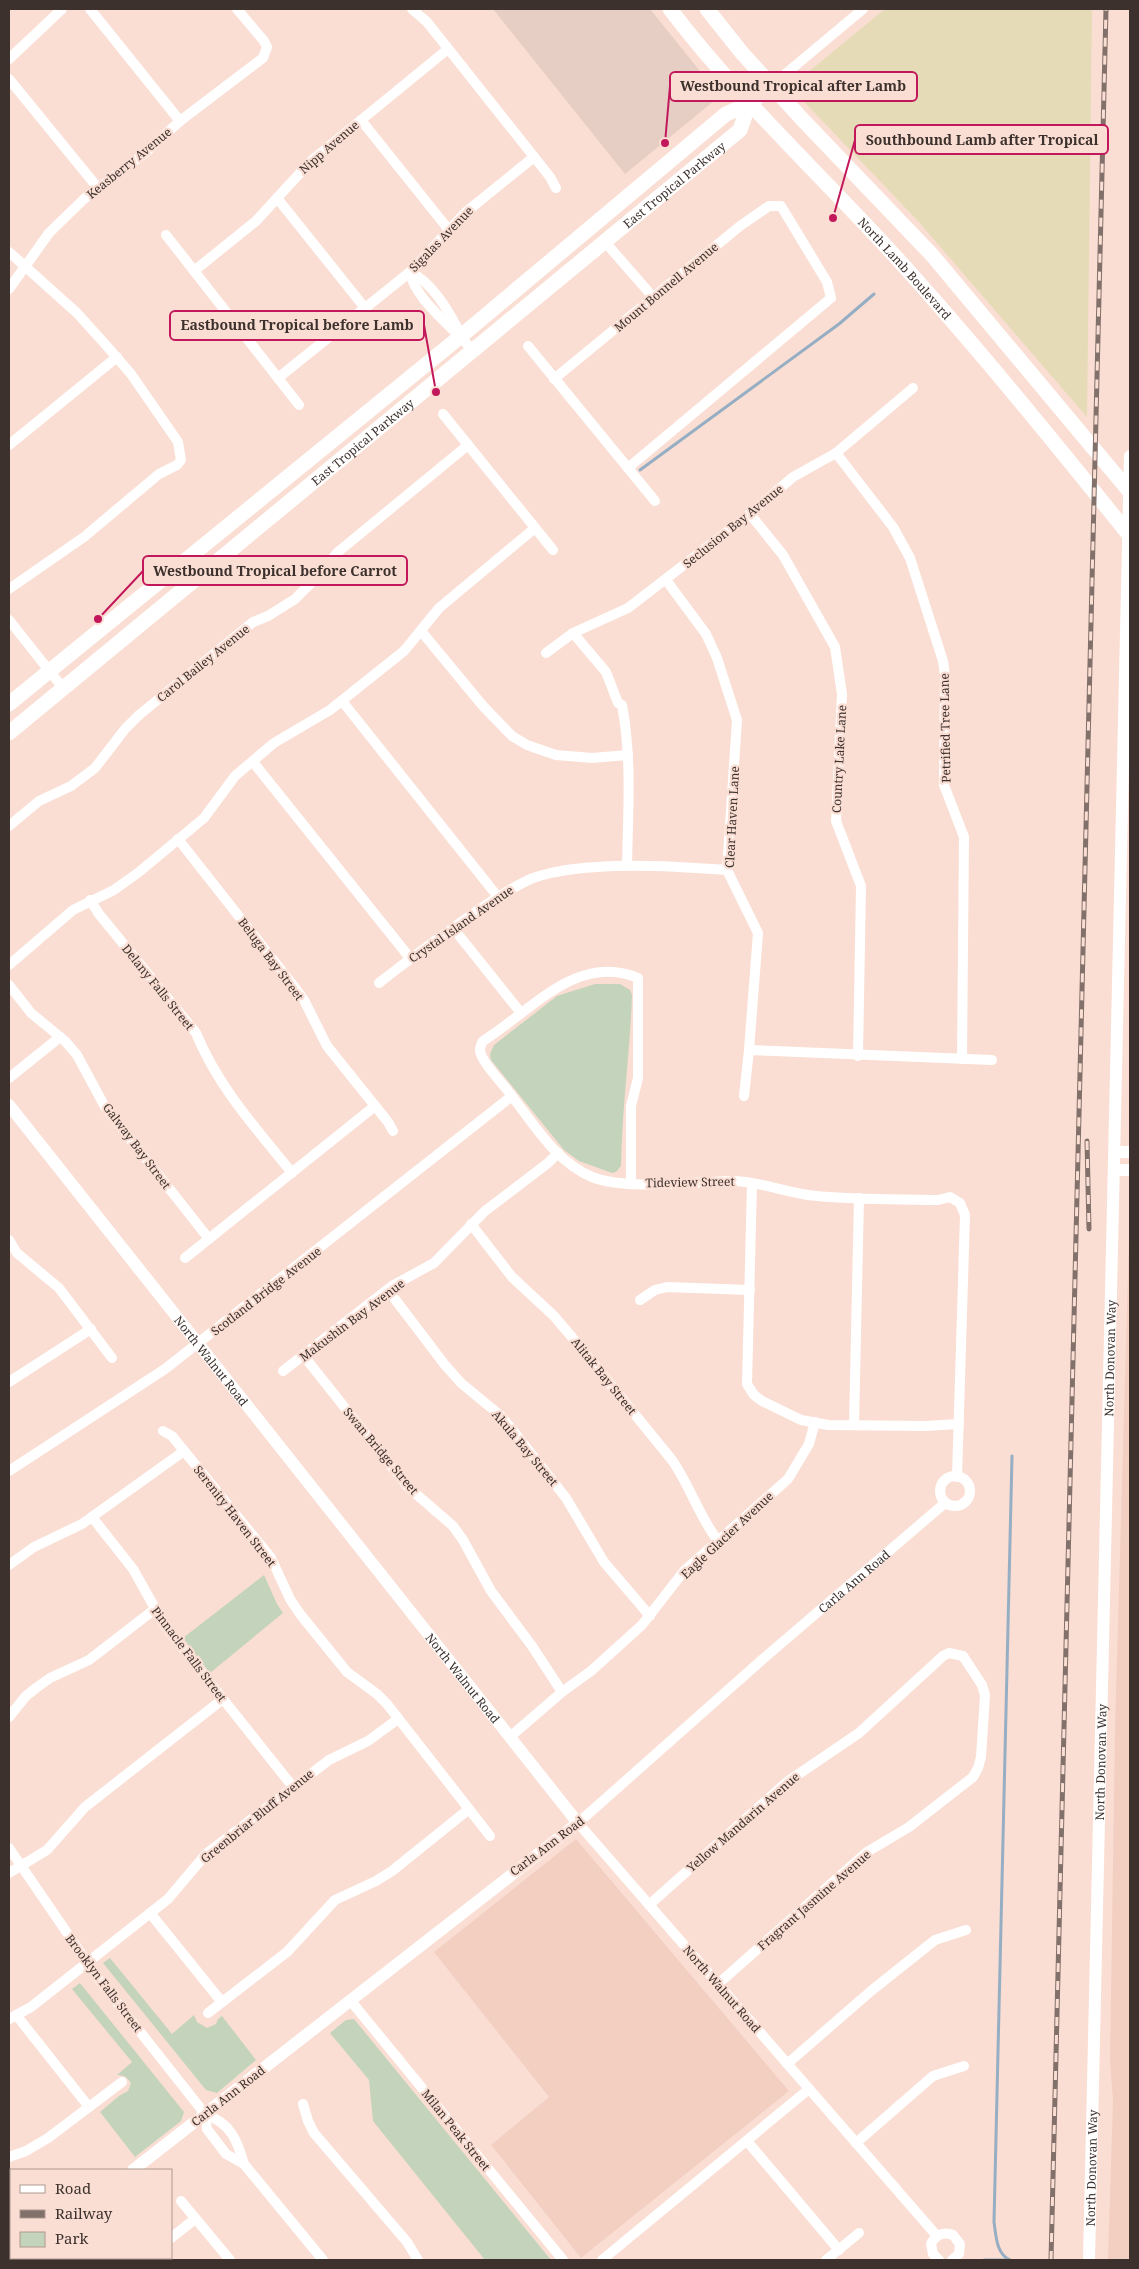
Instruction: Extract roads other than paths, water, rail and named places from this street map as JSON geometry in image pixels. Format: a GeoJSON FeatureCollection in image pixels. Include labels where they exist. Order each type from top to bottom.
{"type":"FeatureCollection","features":[{"type":"Feature","properties":{"kind":"main road","name":"North Lamb Boulevard"},"geometry":{"type":"LineString","coordinates":[[670,9],[749,104],[911,274],[1034,418],[1130,536]]}},
{"type":"Feature","properties":{"kind":"main road"},"geometry":{"type":"LineString","coordinates":[[707,9],[771,86],[932,255],[1130,492]]}},
{"type":"Feature","properties":{"kind":"main road","name":"East Tropical Parkway"},"geometry":{"type":"LineString","coordinates":[[9,704],[461,336],[726,114],[749,104],[771,86]]}},
{"type":"Feature","properties":{"kind":"main road","name":"East Tropical Parkway"},"geometry":{"type":"LineString","coordinates":[[9,733],[474,352],[740,130],[749,104]]}},
{"type":"Feature","properties":{"kind":"street"},"geometry":{"type":"LineString","coordinates":[[9,59],[62,9]]}},
{"type":"Feature","properties":{"kind":"street"},"geometry":{"type":"LineString","coordinates":[[90,9],[180,121]]}},
{"type":"Feature","properties":{"kind":"street","name":"Keasberry Avenue"},"geometry":{"type":"LineString","coordinates":[[9,290],[49,233],[84,198],[145,153],[180,121],[259,62],[267,47],[237,9]]}},
{"type":"Feature","properties":{"kind":"street"},"geometry":{"type":"LineString","coordinates":[[412,9],[427,22],[534,157],[556,188]]}},
{"type":"Feature","properties":{"kind":"street","name":"East Tropical Parkway"},"geometry":{"type":"LineString","coordinates":[[771,86],[863,9]]}},
{"type":"Feature","properties":{"kind":"street","name":"Nipp Avenue"},"geometry":{"type":"LineString","coordinates":[[194,271],[256,221],[300,171],[448,49]]}},
{"type":"Feature","properties":{"kind":"street"},"geometry":{"type":"LineString","coordinates":[[9,79],[98,188]]}},
{"type":"Feature","properties":{"kind":"street"},"geometry":{"type":"LineString","coordinates":[[361,120],[449,230]]}},
{"type":"Feature","properties":{"kind":"street","name":"Sigalas Avenue"},"geometry":{"type":"LineString","coordinates":[[278,378],[410,272],[466,212],[534,157]]}},
{"type":"Feature","properties":{"kind":"street"},"geometry":{"type":"LineString","coordinates":[[277,198],[365,308]]}},
{"type":"Feature","properties":{"kind":"street","name":"Mount Bonnell Avenue"},"geometry":{"type":"LineString","coordinates":[[554,379],[758,212],[769,206],[781,206],[828,282],[831,298],[628,468]]}},
{"type":"Feature","properties":{"kind":"street"},"geometry":{"type":"LineString","coordinates":[[166,236],[299,405]]}},
{"type":"Feature","properties":{"kind":"street"},"geometry":{"type":"LineString","coordinates":[[605,242],[653,298]]}},
{"type":"Feature","properties":{"kind":"street"},"geometry":{"type":"LineString","coordinates":[[9,252],[77,313],[117,357],[178,442],[181,454],[181,460],[177,465],[159,474],[84,537],[9,589]]}},
{"type":"Feature","properties":{"kind":"street"},"geometry":{"type":"LineString","coordinates":[[410,272],[420,276],[448,310],[461,336],[474,352]]}},
{"type":"Feature","properties":{"kind":"street"},"geometry":{"type":"LineString","coordinates":[[528,346],[655,501]]}},
{"type":"Feature","properties":{"kind":"street"},"geometry":{"type":"LineString","coordinates":[[9,445],[117,357]]}},
{"type":"Feature","properties":{"kind":"street","name":"Seclusion Bay Avenue"},"geometry":{"type":"LineString","coordinates":[[546,654],[573,633],[628,608],[750,514],[793,477],[836,453],[913,388]]}},
{"type":"Feature","properties":{"kind":"street"},"geometry":{"type":"LineString","coordinates":[[443,414],[553,550]]}},
{"type":"Feature","properties":{"kind":"street","name":"Carol Bailey Avenue"},"geometry":{"type":"LineString","coordinates":[[9,826],[39,801],[71,786],[95,768],[139,715],[253,622],[282,608],[295,598],[316,578],[338,552],[468,445]]}},
{"type":"Feature","properties":{"kind":"street","name":"Petrified Tree Lane"},"geometry":{"type":"LineString","coordinates":[[836,453],[893,527],[910,558],[941,654],[945,675],[944,786],[964,838],[962,1059]]}},
{"type":"Feature","properties":{"kind":"street","name":"North Donovan Way"},"geometry":{"type":"LineString","coordinates":[[1089,2260],[1130,456]]}},
{"type":"Feature","properties":{"kind":"street","name":"Country Lake Lane"},"geometry":{"type":"LineString","coordinates":[[750,514],[783,555],[835,647],[842,694],[836,820],[861,886],[858,1056]]}},
{"type":"Feature","properties":{"kind":"street"},"geometry":{"type":"LineString","coordinates":[[9,965],[73,910],[123,885],[204,818],[226,787],[252,762],[286,735],[319,719],[404,651],[439,608],[535,528]]}},
{"type":"Feature","properties":{"kind":"street","name":"Clear Haven Lane"},"geometry":{"type":"LineString","coordinates":[[666,580],[706,634],[717,658],[737,720],[727,870],[758,933],[750,1050],[744,1096]]}},
{"type":"Feature","properties":{"kind":"street"},"geometry":{"type":"LineString","coordinates":[[9,620],[63,688]]}},
{"type":"Feature","properties":{"kind":"street"},"geometry":{"type":"LineString","coordinates":[[421,631],[499,725],[519,741],[541,751],[573,757],[628,754]]}},
{"type":"Feature","properties":{"kind":"street"},"geometry":{"type":"LineString","coordinates":[[573,633],[606,672],[618,703],[622,704],[627,732],[628,754],[627,866]]}},
{"type":"Feature","properties":{"kind":"street"},"geometry":{"type":"LineString","coordinates":[[342,701],[498,897]]}},
{"type":"Feature","properties":{"kind":"street"},"geometry":{"type":"LineString","coordinates":[[252,762],[410,958]]}},
{"type":"Feature","properties":{"kind":"street","name":"Beluga Bay Street"},"geometry":{"type":"LineString","coordinates":[[178,839],[304,1000],[328,1046],[392,1131]]}},
{"type":"Feature","properties":{"kind":"street","name":"Crystal Island Avenue"},"geometry":{"type":"LineString","coordinates":[[379,984],[410,958],[498,897],[534,878],[563,871],[627,866],[727,870]]}},
{"type":"Feature","properties":{"kind":"street","name":"Delany Falls Street"},"geometry":{"type":"LineString","coordinates":[[90,900],[98,914],[196,1033],[209,1063],[223,1086],[292,1173]]}},
{"type":"Feature","properties":{"kind":"street"},"geometry":{"type":"LineString","coordinates":[[453,928],[521,1013],[552,990],[590,974],[623,972],[638,978],[638,1078],[631,1106],[631,1183]]}},
{"type":"Feature","properties":{"kind":"street","name":"Galway Bay Street"},"geometry":{"type":"LineString","coordinates":[[9,985],[31,1013],[78,1055],[106,1107],[209,1238]]}},
{"type":"Feature","properties":{"kind":"street","name":"Tideview Street"},"geometry":{"type":"LineString","coordinates":[[521,1013],[483,1041],[480,1053],[558,1153],[573,1167],[591,1177],[609,1182],[631,1183],[736,1181],[795,1194],[938,1200],[950,1197],[960,1203],[965,1215],[959,1424]]}},
{"type":"Feature","properties":{"kind":"street"},"geometry":{"type":"LineString","coordinates":[[9,1078],[60,1037]]}},
{"type":"Feature","properties":{"kind":"street"},"geometry":{"type":"LineString","coordinates":[[750,1050],[858,1056],[992,1060]]}},
{"type":"Feature","properties":{"kind":"street","name":"Scotland Bridge Avenue"},"geometry":{"type":"LineString","coordinates":[[9,1470],[142,1385],[198,1344],[512,1096]]}},
{"type":"Feature","properties":{"kind":"street","name":"North Walnut Road"},"geometry":{"type":"LineString","coordinates":[[9,1105],[578,1823],[937,2236]]}},
{"type":"Feature","properties":{"kind":"street"},"geometry":{"type":"LineString","coordinates":[[185,1258],[375,1106]]}},
{"type":"Feature","properties":{"kind":"street"},"geometry":{"type":"LineString","coordinates":[[1115,1152],[1130,1152]]}},
{"type":"Feature","properties":{"kind":"street","name":"Makushin Bay Avenue"},"geometry":{"type":"LineString","coordinates":[[283,1371],[388,1290],[434,1263],[471,1224],[558,1153]]}},
{"type":"Feature","properties":{"kind":"street"},"geometry":{"type":"LineString","coordinates":[[1115,1170],[1130,1170]]}},
{"type":"Feature","properties":{"kind":"street"},"geometry":{"type":"LineString","coordinates":[[752,1183],[747,1384],[750,1390],[762,1401],[801,1420],[854,1425],[925,1426],[959,1424],[957,1477],[948,1478],[942,1485],[940,1495],[945,1503]]}},
{"type":"Feature","properties":{"kind":"street"},"geometry":{"type":"LineString","coordinates":[[854,1425],[859,1198]]}},
{"type":"Feature","properties":{"kind":"street","name":"Alitak Bay Street"},"geometry":{"type":"LineString","coordinates":[[471,1224],[512,1277],[554,1316],[672,1460],[687,1482],[706,1525],[718,1541]]}},
{"type":"Feature","properties":{"kind":"street"},"geometry":{"type":"LineString","coordinates":[[9,1240],[23,1258],[59,1288],[112,1358]]}},
{"type":"Feature","properties":{"kind":"street"},"geometry":{"type":"LineString","coordinates":[[640,1300],[655,1290],[667,1288],[750,1290]]}},
{"type":"Feature","properties":{"kind":"street","name":"Akula Bay Street"},"geometry":{"type":"LineString","coordinates":[[388,1290],[461,1383],[501,1416],[516,1433],[566,1498],[604,1562],[650,1616]]}},
{"type":"Feature","properties":{"kind":"street"},"geometry":{"type":"LineString","coordinates":[[9,1382],[91,1329]]}},
{"type":"Feature","properties":{"kind":"street","name":"Swan Bridge Street"},"geometry":{"type":"LineString","coordinates":[[303,1355],[408,1487],[453,1526],[463,1540],[490,1591],[532,1646],[562,1692]]}},
{"type":"Feature","properties":{"kind":"street","name":"Eagle Glacier Avenue"},"geometry":{"type":"LineString","coordinates":[[510,1737],[562,1692],[591,1671],[650,1616],[684,1571],[788,1480],[809,1444],[815,1422]]}},
{"type":"Feature","properties":{"kind":"street","name":"Serenity Haven Street"},"geometry":{"type":"LineString","coordinates":[[163,1431],[172,1436],[271,1558],[290,1600],[300,1614],[347,1672],[378,1694],[490,1836]]}},
{"type":"Feature","properties":{"kind":"street"},"geometry":{"type":"LineString","coordinates":[[9,1565],[34,1547],[65,1533],[92,1517],[184,1451]]}},
{"type":"Feature","properties":{"kind":"street","name":"Carla Ann Road"},"geometry":{"type":"LineString","coordinates":[[134,2169],[578,1823],[764,1658],[945,1503],[959,1506],[969,1495],[970,1490],[966,1481],[957,1477]]}},
{"type":"Feature","properties":{"kind":"street","name":"Pinnacle Falls Street"},"geometry":{"type":"LineString","coordinates":[[92,1517],[133,1569],[165,1626],[293,1787]]}},
{"type":"Feature","properties":{"kind":"street"},"geometry":{"type":"LineString","coordinates":[[9,1717],[26,1696],[36,1688],[50,1678],[89,1660],[155,1609]]}},
{"type":"Feature","properties":{"kind":"street","name":"Yellow Mandarin Avenue"},"geometry":{"type":"LineString","coordinates":[[649,1905],[786,1782],[859,1733],[943,1656],[949,1653],[956,1653]]}},
{"type":"Feature","properties":{"kind":"street","name":"Fragrant Jasmine Avenue"},"geometry":{"type":"LineString","coordinates":[[718,1984],[867,1852],[909,1827],[973,1777],[981,1756],[985,1695],[982,1685],[963,1656],[956,1653]]}},
{"type":"Feature","properties":{"kind":"street"},"geometry":{"type":"LineString","coordinates":[[9,1873],[47,1850],[85,1807],[223,1699]]}},
{"type":"Feature","properties":{"kind":"street","name":"Greenbriar Bluff Avenue"},"geometry":{"type":"LineString","coordinates":[[13,2017],[87,1963],[168,1899],[206,1854],[328,1760],[368,1741],[398,1719]]}},
{"type":"Feature","properties":{"kind":"street"},"geometry":{"type":"LineString","coordinates":[[208,2013],[221,2001],[287,1952],[335,1900],[376,1881],[392,1871],[469,1809]]}},
{"type":"Feature","properties":{"kind":"street","name":"Brooklyn Falls Street"},"geometry":{"type":"LineString","coordinates":[[9,1848],[87,1963],[206,2114]]}},
{"type":"Feature","properties":{"kind":"street"},"geometry":{"type":"LineString","coordinates":[[150,1913],[221,2001]]}},
{"type":"Feature","properties":{"kind":"street"},"geometry":{"type":"LineString","coordinates":[[787,2064],[871,1991],[935,1940],[966,1930]]}},
{"type":"Feature","properties":{"kind":"street","name":"Milan Peak Street"},"geometry":{"type":"LineString","coordinates":[[350,2000],[563,2260]]}},
{"type":"Feature","properties":{"kind":"street"},"geometry":{"type":"LineString","coordinates":[[13,2017],[89,2107]]}},
{"type":"Feature","properties":{"kind":"street"},"geometry":{"type":"LineString","coordinates":[[856,2143],[933,2076],[964,2066]]}},
{"type":"Feature","properties":{"kind":"street"},"geometry":{"type":"LineString","coordinates":[[9,2157],[26,2151],[48,2138],[122,2082]]}},
{"type":"Feature","properties":{"kind":"street"},"geometry":{"type":"LineString","coordinates":[[602,2260],[809,2089]]}},
{"type":"Feature","properties":{"kind":"street"},"geometry":{"type":"LineString","coordinates":[[302,2104],[314,2133],[407,2242],[418,2260]]}},
{"type":"Feature","properties":{"kind":"street"},"geometry":{"type":"LineString","coordinates":[[244,2164],[238,2142],[220,2119],[206,2114],[206,2130],[226,2154],[244,2164],[323,2260]]}},
{"type":"Feature","properties":{"kind":"street"},"geometry":{"type":"LineString","coordinates":[[747,2141],[839,2250]]}},
{"type":"Feature","properties":{"kind":"street"},"geometry":{"type":"LineString","coordinates":[[181,2201],[230,2260]]}},
{"type":"Feature","properties":{"kind":"street"},"geometry":{"type":"LineString","coordinates":[[172,2237],[195,2219]]}},
{"type":"Feature","properties":{"kind":"street"},"geometry":{"type":"LineString","coordinates":[[939,2260],[931,2250],[933,2240],[937,2236],[948,2233],[957,2238],[960,2249],[955,2260]]}},
{"type":"Feature","properties":{"kind":"street"},"geometry":{"type":"LineString","coordinates":[[826,2260],[859,2234]]}},
{"type":"Feature","properties":{"kind":"waterway"},"geometry":{"type":"LineString","coordinates":[[640,470],[839,324],[874,294]]}},
{"type":"Feature","properties":{"kind":"waterway"},"geometry":{"type":"LineString","coordinates":[[1010,2260],[999,2249],[994,2222],[1012,1456]]}},
{"type":"Feature","properties":{"kind":"waterway"},"geometry":{"type":"LineString","coordinates":[[984,2260],[1008,2260]]}},
{"type":"Feature","properties":{"kind":"railway"},"geometry":{"type":"LineString","coordinates":[[1051,2260],[1106,9]]}},
{"type":"Feature","properties":{"kind":"railway"},"geometry":{"type":"LineString","coordinates":[[1087,1141],[1089,1229]]}},
{"type":"Feature","properties":{"kind":"place","name":"Westbound Tropical after Lamb"},"geometry":{"type":"Point","coordinates":[665,143]}},
{"type":"Feature","properties":{"kind":"place","name":"Southbound Lamb after Tropical"},"geometry":{"type":"Point","coordinates":[833,218]}},
{"type":"Feature","properties":{"kind":"place","name":"Eastbound Tropical before Lamb"},"geometry":{"type":"Point","coordinates":[436,392]}},
{"type":"Feature","properties":{"kind":"place","name":"Westbound Tropical before Carrot"},"geometry":{"type":"Point","coordinates":[98,619]}}]}
